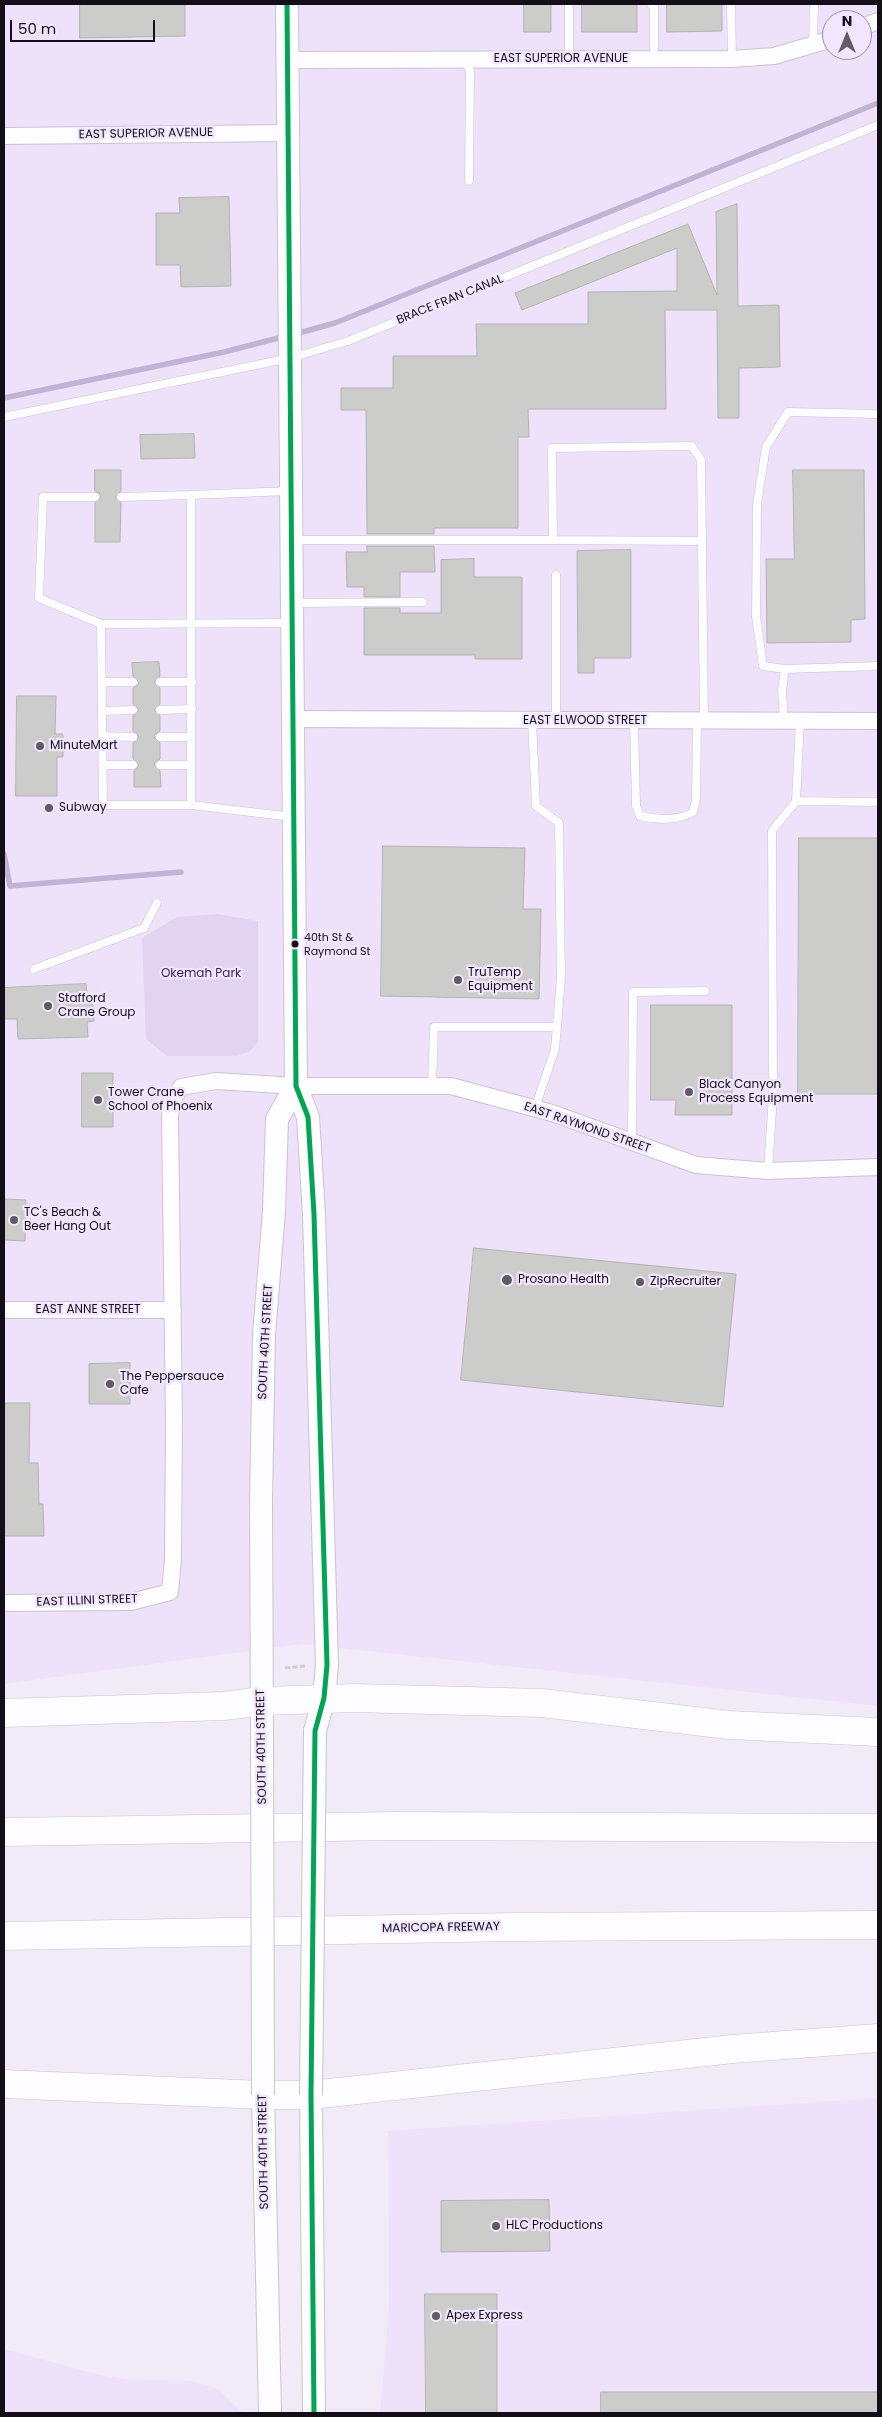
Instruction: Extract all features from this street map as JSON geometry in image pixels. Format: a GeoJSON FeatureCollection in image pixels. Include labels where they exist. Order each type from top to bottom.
{"type":"FeatureCollection","features":[{"type":"Feature","properties":{"kind":"highway"},"geometry":{"type":"LineString","coordinates":[[4,1713],[224,1706],[262,1701],[324,1698],[542,1703],[729,1725],[878,1732]]}},
{"type":"Feature","properties":{"kind":"highway"},"geometry":{"type":"LineString","coordinates":[[4,1832],[394,1826],[878,1828]]}},
{"type":"Feature","properties":{"kind":"highway","name":"MARICOPA FREEWAY"},"geometry":{"type":"LineString","coordinates":[[4,1936],[514,1927],[878,1925]]}},
{"type":"Feature","properties":{"kind":"highway"},"geometry":{"type":"LineString","coordinates":[[4,2084],[263,2095],[311,2095],[733,2049],[878,2038]]}},
{"type":"Feature","properties":{"kind":"main road","name":"SOUTH 40TH STREET"},"geometry":{"type":"LineString","coordinates":[[287,4],[296,1086],[308,1117],[314,1214],[327,1665],[324,1698],[315,1731],[311,2095],[314,2413]]}},
{"type":"Feature","properties":{"kind":"main road","name":"SOUTH 40TH STREET"},"geometry":{"type":"LineString","coordinates":[[270,2413],[263,2095],[261,1500],[264,1335],[274,1211],[278,1119],[296,1086]]}},
{"type":"Feature","properties":{"kind":"street","name":"EAST SUPERIOR AVENUE"},"geometry":{"type":"LineString","coordinates":[[288,60],[732,59],[774,56],[822,42]]}},
{"type":"Feature","properties":{"kind":"street","name":"EAST SUPERIOR AVENUE"},"geometry":{"type":"LineString","coordinates":[[4,136],[289,133]]}},
{"type":"Feature","properties":{"kind":"street","name":"EAST ELWOOD STREET"},"geometry":{"type":"LineString","coordinates":[[292,719],[878,721]]}},
{"type":"Feature","properties":{"kind":"street"},"geometry":{"type":"LineString","coordinates":[[173,1310],[171,1102],[182,1087],[195,1083],[216,1081],[296,1086]]}},
{"type":"Feature","properties":{"kind":"street","name":"EAST RAYMOND STREET"},"geometry":{"type":"LineString","coordinates":[[296,1086],[451,1086],[534,1108],[696,1165],[768,1171],[878,1167]]}},
{"type":"Feature","properties":{"kind":"street","name":"EAST ANNE STREET"},"geometry":{"type":"LineString","coordinates":[[4,1310],[173,1310]]}},
{"type":"Feature","properties":{"kind":"street","name":"EAST ILLINI STREET"},"geometry":{"type":"LineString","coordinates":[[4,1603],[131,1602],[170,1592],[173,1560],[173,1310]]}},
{"type":"Feature","properties":{"kind":"lane"},"geometry":{"type":"LineString","coordinates":[[569,4],[569,59]]}},
{"type":"Feature","properties":{"kind":"lane"},"geometry":{"type":"LineString","coordinates":[[731,4],[732,59]]}},
{"type":"Feature","properties":{"kind":"lane"},"geometry":{"type":"LineString","coordinates":[[813,45],[814,4]]}},
{"type":"Feature","properties":{"kind":"lane"},"geometry":{"type":"LineString","coordinates":[[654,5],[654,59]]}},
{"type":"Feature","properties":{"kind":"lane"},"geometry":{"type":"LineString","coordinates":[[465,60],[470,71],[469,181]]}},
{"type":"Feature","properties":{"kind":"lane","name":"BRACE FRAN CANAL"},"geometry":{"type":"LineString","coordinates":[[4,418],[290,357],[348,341],[878,125]]}},
{"type":"Feature","properties":{"kind":"lane"},"geometry":{"type":"LineString","coordinates":[[878,414],[788,412],[766,447],[757,504],[756,616],[763,666],[785,669],[878,666]]}},
{"type":"Feature","properties":{"kind":"lane"},"geometry":{"type":"LineString","coordinates":[[553,540],[552,448],[692,446],[701,460],[701,721],[696,801],[693,812],[684,817],[650,819],[640,816],[636,806],[634,721]]}},
{"type":"Feature","properties":{"kind":"lane"},"geometry":{"type":"LineString","coordinates":[[121,497],[291,491]]}},
{"type":"Feature","properties":{"kind":"lane"},"geometry":{"type":"LineString","coordinates":[[191,495],[191,805]]}},
{"type":"Feature","properties":{"kind":"lane"},"geometry":{"type":"LineString","coordinates":[[95,497],[43,497],[39,598],[100,624],[192,624],[423,602]]}},
{"type":"Feature","properties":{"kind":"lane"},"geometry":{"type":"LineString","coordinates":[[292,540],[702,541]]}},
{"type":"Feature","properties":{"kind":"lane"},"geometry":{"type":"LineString","coordinates":[[556,575],[556,720]]}},
{"type":"Feature","properties":{"kind":"lane"},"geometry":{"type":"LineString","coordinates":[[100,624],[103,805],[191,805],[294,817]]}},
{"type":"Feature","properties":{"kind":"lane"},"geometry":{"type":"LineString","coordinates":[[768,1171],[773,1095],[772,831],[796,801],[792,721],[782,690],[785,669]]}},
{"type":"Feature","properties":{"kind":"lane"},"geometry":{"type":"LineString","coordinates":[[102,682],[133,682]]}},
{"type":"Feature","properties":{"kind":"lane"},"geometry":{"type":"LineString","coordinates":[[160,682],[192,682]]}},
{"type":"Feature","properties":{"kind":"lane"},"geometry":{"type":"LineString","coordinates":[[160,710],[192,709]]}},
{"type":"Feature","properties":{"kind":"lane"},"geometry":{"type":"LineString","coordinates":[[102,711],[133,710]]}},
{"type":"Feature","properties":{"kind":"lane"},"geometry":{"type":"LineString","coordinates":[[532,720],[536,806],[559,822],[561,978],[554,1049],[534,1108]]}},
{"type":"Feature","properties":{"kind":"lane"},"geometry":{"type":"LineString","coordinates":[[102,736],[133,737]]}},
{"type":"Feature","properties":{"kind":"lane"},"geometry":{"type":"LineString","coordinates":[[160,737],[191,737]]}},
{"type":"Feature","properties":{"kind":"lane"},"geometry":{"type":"LineString","coordinates":[[102,765],[133,765]]}},
{"type":"Feature","properties":{"kind":"lane"},"geometry":{"type":"LineString","coordinates":[[160,765],[191,765]]}},
{"type":"Feature","properties":{"kind":"lane"},"geometry":{"type":"LineString","coordinates":[[796,801],[878,802]]}},
{"type":"Feature","properties":{"kind":"lane"},"geometry":{"type":"LineString","coordinates":[[34,969],[144,928],[157,903]]}},
{"type":"Feature","properties":{"kind":"lane"},"geometry":{"type":"LineString","coordinates":[[632,1143],[633,992],[705,991]]}},
{"type":"Feature","properties":{"kind":"lane"},"geometry":{"type":"LineString","coordinates":[[432,1086],[434,1027],[556,1027]]}},
{"type":"Feature","properties":{"kind":"path"},"geometry":{"type":"LineString","coordinates":[[285,1668],[306,1666]]}},
{"type":"Feature","properties":{"kind":"shaded area"},"geometry":{"type":"Polygon","coordinates":[[[4,4],[878,4],[878,1706],[302,1644],[4,1684],[4,4]]]}},
{"type":"Feature","properties":{"kind":"shaded area"},"geometry":{"type":"Polygon","coordinates":[[[878,2098],[878,2413],[380,2413],[389,2305],[388,2131],[878,2098]]]}},
{"type":"Feature","properties":{"kind":"shaded area"},"geometry":{"type":"Polygon","coordinates":[[[4,2349],[100,2375],[126,2379],[189,2381],[204,2384],[219,2390],[243,2413],[4,2413],[4,2349]]]}},
{"type":"Feature","properties":{"kind":"green space","name":"Okemah Park"},"geometry":{"type":"Polygon","coordinates":[[[217,914],[258,921],[258,1042],[250,1051],[237,1056],[167,1056],[146,1039],[142,938],[177,917],[217,914]]]}},
{"type":"Feature","properties":{"kind":"building"},"geometry":{"type":"Polygon","coordinates":[[[80,4],[185,4],[185,36],[80,38],[80,4]]]}},
{"type":"Feature","properties":{"kind":"building"},"geometry":{"type":"Polygon","coordinates":[[[524,4],[551,4],[551,32],[524,32],[524,4]]]}},
{"type":"Feature","properties":{"kind":"building"},"geometry":{"type":"Polygon","coordinates":[[[582,4],[637,4],[637,32],[582,32],[582,4]]]}},
{"type":"Feature","properties":{"kind":"building"},"geometry":{"type":"Polygon","coordinates":[[[667,4],[722,4],[722,31],[667,32],[667,4]]]}},
{"type":"Feature","properties":{"kind":"building"},"geometry":{"type":"Polygon","coordinates":[[[229,197],[231,286],[181,287],[180,265],[156,265],[156,213],[180,213],[179,198],[229,197]]]}},
{"type":"Feature","properties":{"kind":"building"},"geometry":{"type":"Polygon","coordinates":[[[737,204],[738,306],[779,305],[780,367],[739,368],[739,418],[718,418],[717,310],[665,310],[666,409],[528,409],[529,437],[518,437],[518,528],[434,528],[434,534],[367,534],[366,410],[341,410],[341,388],[393,388],[393,356],[477,356],[476,324],[588,324],[588,292],[677,291],[677,248],[522,310],[515,293],[688,224],[717,295],[716,212],[737,204]]]}},
{"type":"Feature","properties":{"kind":"building"},"geometry":{"type":"Polygon","coordinates":[[[194,434],[195,458],[141,459],[140,435],[194,434]]]}},
{"type":"Feature","properties":{"kind":"building"},"geometry":{"type":"Polygon","coordinates":[[[95,470],[121,470],[121,491],[115,497],[121,503],[120,542],[95,542],[95,503],[101,497],[95,491],[95,470]]]}},
{"type":"Feature","properties":{"kind":"building"},"geometry":{"type":"Polygon","coordinates":[[[793,470],[864,470],[865,619],[851,620],[851,642],[767,643],[766,559],[794,559],[793,470]]]}},
{"type":"Feature","properties":{"kind":"building"},"geometry":{"type":"Polygon","coordinates":[[[367,546],[434,546],[435,572],[400,572],[400,597],[364,597],[364,587],[347,587],[346,552],[367,552],[367,546]]]}},
{"type":"Feature","properties":{"kind":"building"},"geometry":{"type":"Polygon","coordinates":[[[631,550],[631,658],[594,658],[594,673],[578,673],[577,551],[631,550]]]}},
{"type":"Feature","properties":{"kind":"building"},"geometry":{"type":"Polygon","coordinates":[[[474,559],[474,577],[522,577],[522,659],[475,659],[475,655],[364,655],[364,608],[400,608],[400,613],[441,613],[441,560],[474,559]]]}},
{"type":"Feature","properties":{"kind":"building"},"geometry":{"type":"Polygon","coordinates":[[[159,662],[160,676],[154,682],[160,688],[160,704],[154,710],[160,716],[160,731],[154,737],[160,743],[160,759],[154,765],[160,771],[161,787],[134,787],[134,771],[139,765],[133,759],[133,743],[139,737],[133,731],[133,716],[139,710],[133,704],[133,688],[139,682],[133,676],[132,663],[159,662]]]}},
{"type":"Feature","properties":{"kind":"building"},"geometry":{"type":"Polygon","coordinates":[[[17,696],[56,696],[55,734],[63,734],[63,757],[57,757],[57,796],[16,796],[17,696]]]}},
{"type":"Feature","properties":{"kind":"building"},"geometry":{"type":"Polygon","coordinates":[[[799,838],[878,838],[878,1094],[798,1094],[799,838]]]}},
{"type":"Feature","properties":{"kind":"building"},"geometry":{"type":"Polygon","coordinates":[[[383,846],[525,848],[523,909],[541,909],[539,999],[381,996],[383,846]]]}},
{"type":"Feature","properties":{"kind":"building","name":"Stafford Crane Group"},"geometry":{"type":"Polygon","coordinates":[[[86,984],[87,995],[92,995],[94,1021],[87,1022],[88,1037],[18,1039],[17,1019],[4,1019],[4,988],[86,984]]]}},
{"type":"Feature","properties":{"kind":"building"},"geometry":{"type":"Polygon","coordinates":[[[651,1005],[732,1005],[732,1115],[675,1115],[676,1100],[651,1100],[651,1005]]]}},
{"type":"Feature","properties":{"kind":"building","name":"Tower Crane School of Phoenix"},"geometry":{"type":"Polygon","coordinates":[[[82,1073],[113,1073],[113,1127],[82,1127],[82,1073]]]}},
{"type":"Feature","properties":{"kind":"building","name":"TC's Beach & Beer Hang Out"},"geometry":{"type":"Polygon","coordinates":[[[4,1199],[26,1200],[25,1241],[4,1240],[4,1199]]]}},
{"type":"Feature","properties":{"kind":"building"},"geometry":{"type":"Polygon","coordinates":[[[474,1248],[736,1274],[723,1407],[461,1380],[474,1248]]]}},
{"type":"Feature","properties":{"kind":"building","name":"The Peppersauce Cafe"},"geometry":{"type":"Polygon","coordinates":[[[130,1363],[130,1404],[89,1404],[89,1364],[130,1363]]]}},
{"type":"Feature","properties":{"kind":"building"},"geometry":{"type":"Polygon","coordinates":[[[4,1403],[30,1403],[29,1463],[38,1463],[39,1504],[43,1504],[44,1536],[4,1536],[4,1403]]]}},
{"type":"Feature","properties":{"kind":"building","name":"HLC Productions"},"geometry":{"type":"Polygon","coordinates":[[[549,2200],[550,2251],[441,2252],[441,2201],[549,2200]]]}},
{"type":"Feature","properties":{"kind":"building"},"geometry":{"type":"Polygon","coordinates":[[[425,2294],[497,2294],[497,2413],[426,2413],[425,2294]]]}},
{"type":"Feature","properties":{"kind":"building"},"geometry":{"type":"Polygon","coordinates":[[[601,2392],[878,2392],[878,2413],[601,2413],[601,2392]]]}},
{"type":"Feature","properties":{"kind":"waterway"},"geometry":{"type":"LineString","coordinates":[[295,334],[335,323],[878,103]]}},
{"type":"Feature","properties":{"kind":"waterway"},"geometry":{"type":"LineString","coordinates":[[4,398],[224,352],[286,336]]}},
{"type":"Feature","properties":{"kind":"waterway"},"geometry":{"type":"LineString","coordinates":[[4,854],[10,886],[181,872]]}},
{"type":"Feature","properties":{"kind":"transit line"},"geometry":{"type":"LineString","coordinates":[[287,4],[296,1086],[308,1117],[314,1214],[327,1665],[324,1698],[315,1731],[311,2095],[314,2413]]}},
{"type":"Feature","properties":{"kind":"place","name":"MinuteMart"},"geometry":{"type":"Point","coordinates":[40,746]}},
{"type":"Feature","properties":{"kind":"place","name":"Subway"},"geometry":{"type":"Point","coordinates":[49,808]}},
{"type":"Feature","properties":{"kind":"place","name":"40th St & Raymond St"},"geometry":{"type":"Point","coordinates":[295,944]}},
{"type":"Feature","properties":{"kind":"place","name":"TruTemp Equipment"},"geometry":{"type":"Point","coordinates":[458,980]}},
{"type":"Feature","properties":{"kind":"place","name":"Stafford Crane Group"},"geometry":{"type":"Point","coordinates":[48,1006]}},
{"type":"Feature","properties":{"kind":"place","name":"Black Canyon Process Equipment"},"geometry":{"type":"Point","coordinates":[689,1092]}},
{"type":"Feature","properties":{"kind":"place","name":"Tower Crane School of Phoenix"},"geometry":{"type":"Point","coordinates":[98,1100]}},
{"type":"Feature","properties":{"kind":"place","name":"TC's Beach & Beer Hang Out"},"geometry":{"type":"Point","coordinates":[14,1220]}},
{"type":"Feature","properties":{"kind":"place","name":"Prosano Health"},"geometry":{"type":"Point","coordinates":[507,1280]}},
{"type":"Feature","properties":{"kind":"place","name":"ZipRecruiter"},"geometry":{"type":"Point","coordinates":[640,1282]}},
{"type":"Feature","properties":{"kind":"place","name":"The Peppersauce Cafe"},"geometry":{"type":"Point","coordinates":[110,1384]}},
{"type":"Feature","properties":{"kind":"place","name":"HLC Productions"},"geometry":{"type":"Point","coordinates":[496,2226]}},
{"type":"Feature","properties":{"kind":"place","name":"Apex Express"},"geometry":{"type":"Point","coordinates":[436,2316]}}]}
